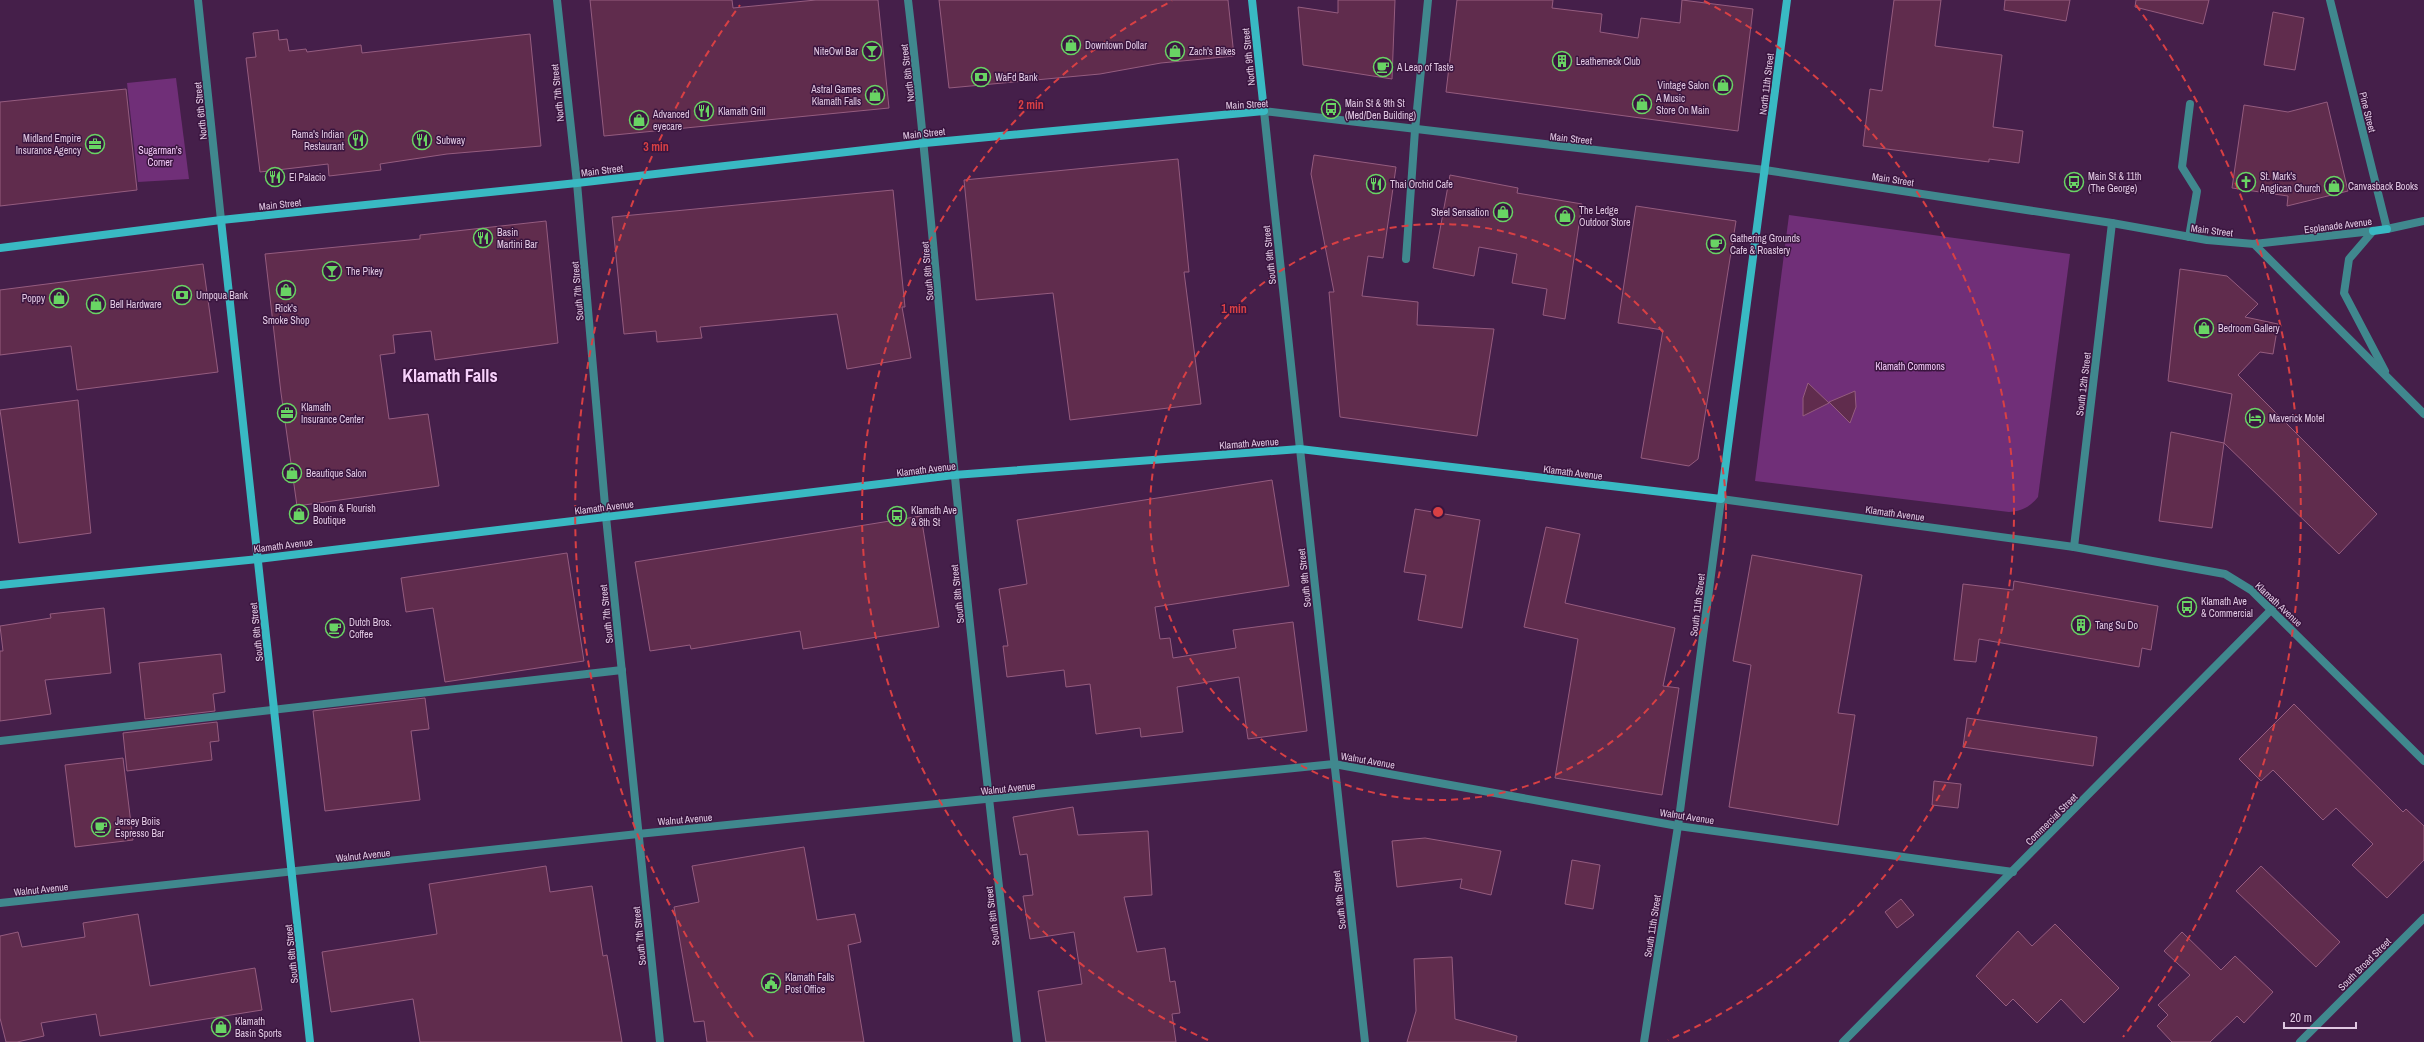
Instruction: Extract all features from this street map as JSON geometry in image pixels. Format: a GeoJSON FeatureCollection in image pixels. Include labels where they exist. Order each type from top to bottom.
{"type":"FeatureCollection","features":[{"type":"Feature","properties":{"kind":"main road","name":"North 9th Street"},"geometry":{"type":"LineString","coordinates":[[1252,0],[1264,111]]}},
{"type":"Feature","properties":{"kind":"main road","name":"North 11th Street"},"geometry":{"type":"LineString","coordinates":[[1764,170],[1787,0]]}},
{"type":"Feature","properties":{"kind":"main road","name":"Main Street"},"geometry":{"type":"LineString","coordinates":[[0,248],[221,220],[577,183],[925,143],[1264,111]]}},
{"type":"Feature","properties":{"kind":"main road","name":"South 11th Street"},"geometry":{"type":"LineString","coordinates":[[1721,500],[1764,170]]}},
{"type":"Feature","properties":{"kind":"main road","name":"South 6th Street"},"geometry":{"type":"LineString","coordinates":[[221,220],[310,1042]]}},
{"type":"Feature","properties":{"kind":"main road","name":"Esplanade Avenue"},"geometry":{"type":"LineString","coordinates":[[2372,231],[2386,229]]}},
{"type":"Feature","properties":{"kind":"main road","name":"Klamath Avenue"},"geometry":{"type":"LineString","coordinates":[[0,586],[258,558],[954,475],[1300,449],[1721,500]]}},
{"type":"Feature","properties":{"kind":"street","name":"North 6th Street"},"geometry":{"type":"LineString","coordinates":[[198,0],[221,220]]}},
{"type":"Feature","properties":{"kind":"street","name":"North 7th Street"},"geometry":{"type":"LineString","coordinates":[[557,0],[577,183]]}},
{"type":"Feature","properties":{"kind":"street","name":"North 8th Street"},"geometry":{"type":"LineString","coordinates":[[908,0],[925,143]]}},
{"type":"Feature","properties":{"kind":"street"},"geometry":{"type":"LineString","coordinates":[[1406,259],[1414,130],[1428,0]]}},
{"type":"Feature","properties":{"kind":"street","name":"Pine Street"},"geometry":{"type":"LineString","coordinates":[[2330,0],[2386,229]]}},
{"type":"Feature","properties":{"kind":"street"},"geometry":{"type":"LineString","coordinates":[[2190,104],[2182,167],[2197,191],[2190,237]]}},
{"type":"Feature","properties":{"kind":"street","name":"Main Street"},"geometry":{"type":"LineString","coordinates":[[1264,111],[1414,130],[1764,170],[2112,223],[2190,237],[2254,244]]}},
{"type":"Feature","properties":{"kind":"street","name":"South 9th Street"},"geometry":{"type":"LineString","coordinates":[[1264,111],[1365,1042]]}},
{"type":"Feature","properties":{"kind":"street","name":"South 8th Street"},"geometry":{"type":"LineString","coordinates":[[925,143],[954,475],[988,800],[1017,1042]]}},
{"type":"Feature","properties":{"kind":"street","name":"South 7th Street"},"geometry":{"type":"LineString","coordinates":[[577,183],[606,517],[660,1042]]}},
{"type":"Feature","properties":{"kind":"street","name":"Esplanade Avenue"},"geometry":{"type":"LineString","coordinates":[[2386,229],[2424,221]]}},
{"type":"Feature","properties":{"kind":"street","name":"South 12th Street"},"geometry":{"type":"LineString","coordinates":[[2074,547],[2112,223]]}},
{"type":"Feature","properties":{"kind":"street"},"geometry":{"type":"LineString","coordinates":[[2372,231],[2349,259],[2344,293],[2389,380]]}},
{"type":"Feature","properties":{"kind":"street","name":"Esplanade Avenue"},"geometry":{"type":"LineString","coordinates":[[2254,244],[2372,231]]}},
{"type":"Feature","properties":{"kind":"street"},"geometry":{"type":"LineString","coordinates":[[2254,244],[2424,414]]}},
{"type":"Feature","properties":{"kind":"street","name":"Klamath Avenue"},"geometry":{"type":"LineString","coordinates":[[1721,500],[2074,547],[2225,574],[2251,590],[2272,609],[2424,761]]}},
{"type":"Feature","properties":{"kind":"street","name":"South 11th Street"},"geometry":{"type":"LineString","coordinates":[[1644,1042],[1678,826],[1721,500]]}},
{"type":"Feature","properties":{"kind":"street","name":"Commercial Street"},"geometry":{"type":"LineString","coordinates":[[1843,1042],[2272,609]]}},
{"type":"Feature","properties":{"kind":"street"},"geometry":{"type":"LineString","coordinates":[[0,741],[622,670]]}},
{"type":"Feature","properties":{"kind":"street","name":"Walnut Avenue"},"geometry":{"type":"LineString","coordinates":[[0,903],[638,834],[1334,764],[1678,826],[2013,872]]}},
{"type":"Feature","properties":{"kind":"street","name":"South Broad Street"},"geometry":{"type":"LineString","coordinates":[[2300,1042],[2424,918]]}},
{"type":"Feature","properties":{"kind":"green space","name":"Sugarman's Corner"},"geometry":{"type":"Polygon","coordinates":[[[176,78],[189,179],[138,182],[127,83],[176,78]]]}},
{"type":"Feature","properties":{"kind":"green space","name":"Klamath Commons"},"geometry":{"type":"Polygon","coordinates":[[[1789,215],[2070,254],[2038,497],[2029,506],[2018,511],[2009,512],[1755,481],[1789,215]]]}},
{"type":"Feature","properties":{"kind":"building"},"geometry":{"type":"Polygon","coordinates":[[[590,0],[732,0],[733,8],[816,0],[878,0],[889,108],[604,136],[590,0]]]}},
{"type":"Feature","properties":{"kind":"building"},"geometry":{"type":"Polygon","coordinates":[[[939,0],[1228,0],[1234,56],[1161,63],[1100,74],[949,88],[939,0]]]}},
{"type":"Feature","properties":{"kind":"building"},"geometry":{"type":"Polygon","coordinates":[[[1338,0],[1395,0],[1392,79],[1303,65],[1298,7],[1338,13],[1338,0]]]}},
{"type":"Feature","properties":{"kind":"building"},"geometry":{"type":"Polygon","coordinates":[[[1457,0],[1553,0],[1552,8],[1602,14],[1600,32],[1638,38],[1641,18],[1680,23],[1682,0],[1753,9],[1738,131],[1446,92],[1457,0]]]}},
{"type":"Feature","properties":{"kind":"building"},"geometry":{"type":"Polygon","coordinates":[[[1894,0],[1941,0],[1935,46],[2002,55],[1993,127],[2023,131],[2019,163],[1989,159],[1989,162],[1863,146],[1870,89],[1882,91],[1894,0]]]}},
{"type":"Feature","properties":{"kind":"building"},"geometry":{"type":"Polygon","coordinates":[[[2005,0],[2070,0],[2066,21],[2004,10],[2005,0]]]}},
{"type":"Feature","properties":{"kind":"building"},"geometry":{"type":"Polygon","coordinates":[[[2136,0],[2209,0],[2203,24],[2135,7],[2136,0]]]}},
{"type":"Feature","properties":{"kind":"building"},"geometry":{"type":"Polygon","coordinates":[[[2273,12],[2304,18],[2295,70],[2264,65],[2273,12]]]}},
{"type":"Feature","properties":{"kind":"building"},"geometry":{"type":"Polygon","coordinates":[[[278,30],[279,40],[287,39],[289,51],[306,49],[307,52],[361,45],[362,53],[530,34],[541,146],[447,154],[380,164],[381,170],[329,176],[328,164],[260,172],[246,58],[256,57],[253,33],[278,30]]]}},
{"type":"Feature","properties":{"kind":"building"},"geometry":{"type":"Polygon","coordinates":[[[126,89],[137,190],[0,206],[0,102],[126,89]]]}},
{"type":"Feature","properties":{"kind":"building"},"geometry":{"type":"Polygon","coordinates":[[[2327,102],[2348,191],[2287,206],[2288,196],[2232,188],[2244,105],[2288,112],[2327,102]]]}},
{"type":"Feature","properties":{"kind":"building"},"geometry":{"type":"Polygon","coordinates":[[[1314,155],[1396,167],[1383,258],[1368,256],[1362,296],[1418,302],[1417,325],[1494,329],[1477,436],[1340,417],[1329,292],[1334,292],[1311,174],[1314,155]]]}},
{"type":"Feature","properties":{"kind":"building"},"geometry":{"type":"Polygon","coordinates":[[[1178,159],[1189,272],[1184,272],[1201,404],[1070,420],[1053,293],[976,300],[964,180],[1178,159]]]}},
{"type":"Feature","properties":{"kind":"building"},"geometry":{"type":"Polygon","coordinates":[[[1450,175],[1518,188],[1517,193],[1582,204],[1565,319],[1543,315],[1547,289],[1512,283],[1517,254],[1479,247],[1474,276],[1433,268],[1450,175]]]}},
{"type":"Feature","properties":{"kind":"building"},"geometry":{"type":"Polygon","coordinates":[[[893,190],[905,307],[902,307],[911,358],[847,369],[837,314],[700,327],[702,338],[657,342],[656,331],[624,334],[612,217],[893,190]]]}},
{"type":"Feature","properties":{"kind":"building"},"geometry":{"type":"Polygon","coordinates":[[[1636,206],[1736,221],[1698,459],[1689,466],[1641,458],[1663,330],[1618,323],[1636,206]]]}},
{"type":"Feature","properties":{"kind":"building"},"geometry":{"type":"Polygon","coordinates":[[[546,221],[558,343],[435,360],[431,331],[393,335],[395,353],[380,355],[389,419],[428,414],[439,486],[297,506],[281,393],[265,254],[420,239],[420,235],[546,221]]]}},
{"type":"Feature","properties":{"kind":"building"},"geometry":{"type":"Polygon","coordinates":[[[203,264],[218,372],[77,390],[71,346],[0,355],[0,290],[203,264]]]}},
{"type":"Feature","properties":{"kind":"building","name":"Maverick Motel"},"geometry":{"type":"Polygon","coordinates":[[[2180,269],[2227,276],[2258,304],[2245,317],[2278,324],[2273,354],[2260,352],[2238,375],[2377,514],[2339,554],[2224,443],[2232,394],[2168,381],[2180,269]]]}},
{"type":"Feature","properties":{"kind":"building"},"geometry":{"type":"Polygon","coordinates":[[[1808,383],[1829,403],[1803,416],[1803,398],[1808,383]]]}},
{"type":"Feature","properties":{"kind":"building"},"geometry":{"type":"Polygon","coordinates":[[[1855,391],[1856,407],[1850,423],[1829,402],[1855,391]]]}},
{"type":"Feature","properties":{"kind":"building"},"geometry":{"type":"Polygon","coordinates":[[[78,400],[91,533],[19,543],[0,410],[78,400]]]}},
{"type":"Feature","properties":{"kind":"building"},"geometry":{"type":"Polygon","coordinates":[[[2171,432],[2224,443],[2212,528],[2159,521],[2171,432]]]}},
{"type":"Feature","properties":{"kind":"building"},"geometry":{"type":"Polygon","coordinates":[[[1272,480],[1289,586],[1155,607],[1160,639],[1170,638],[1173,658],[1236,648],[1233,630],[1293,622],[1307,731],[1248,739],[1239,677],[1177,687],[1183,732],[1141,737],[1140,728],[1096,734],[1090,684],[1066,687],[1064,670],[1007,677],[1003,646],[1008,646],[999,589],[1027,584],[1017,520],[1272,480]]]}},
{"type":"Feature","properties":{"kind":"building"},"geometry":{"type":"Polygon","coordinates":[[[1415,509],[1480,520],[1462,628],[1418,620],[1426,575],[1404,572],[1415,509]]]}},
{"type":"Feature","properties":{"kind":"building"},"geometry":{"type":"Polygon","coordinates":[[[921,516],[939,627],[803,649],[800,631],[691,649],[690,645],[650,651],[635,562],[921,516]]]}},
{"type":"Feature","properties":{"kind":"building"},"geometry":{"type":"Polygon","coordinates":[[[1546,527],[1580,534],[1565,603],[1675,628],[1663,686],[1679,688],[1662,795],[1555,778],[1578,639],[1524,627],[1546,527]]]}},
{"type":"Feature","properties":{"kind":"building"},"geometry":{"type":"Polygon","coordinates":[[[567,553],[584,661],[445,682],[433,608],[406,612],[401,578],[567,553]]]}},
{"type":"Feature","properties":{"kind":"building"},"geometry":{"type":"Polygon","coordinates":[[[1752,555],[1862,575],[1838,713],[1855,715],[1838,825],[1729,807],[1751,665],[1733,661],[1752,555]]]}},
{"type":"Feature","properties":{"kind":"building","name":"Tang Su Do"},"geometry":{"type":"Polygon","coordinates":[[[2014,581],[2158,606],[2151,650],[2142,648],[2139,667],[1979,639],[1976,662],[1954,660],[1963,584],[2013,590],[2014,581]]]}},
{"type":"Feature","properties":{"kind":"building"},"geometry":{"type":"Polygon","coordinates":[[[104,608],[111,673],[45,680],[51,714],[0,721],[0,651],[3,651],[0,626],[51,618],[50,614],[104,608]]]}},
{"type":"Feature","properties":{"kind":"building"},"geometry":{"type":"Polygon","coordinates":[[[221,654],[225,692],[213,694],[215,711],[145,719],[139,663],[221,654]]]}},
{"type":"Feature","properties":{"kind":"building"},"geometry":{"type":"Polygon","coordinates":[[[425,698],[429,729],[411,731],[420,800],[325,811],[313,711],[425,698]]]}},
{"type":"Feature","properties":{"kind":"building"},"geometry":{"type":"Polygon","coordinates":[[[2294,704],[2403,812],[2406,809],[2424,826],[2424,860],[2387,898],[2352,865],[2373,844],[2336,808],[2323,820],[2273,770],[2261,781],[2239,759],[2294,704]]]}},
{"type":"Feature","properties":{"kind":"building"},"geometry":{"type":"Polygon","coordinates":[[[1967,718],[2097,737],[2093,766],[1963,747],[1967,718]]]}},
{"type":"Feature","properties":{"kind":"building"},"geometry":{"type":"Polygon","coordinates":[[[217,722],[219,741],[210,742],[212,760],[127,771],[123,733],[217,722]]]}},
{"type":"Feature","properties":{"kind":"building"},"geometry":{"type":"Polygon","coordinates":[[[123,758],[133,840],[75,847],[65,765],[123,758]]]}},
{"type":"Feature","properties":{"kind":"building"},"geometry":{"type":"Polygon","coordinates":[[[1934,781],[1961,784],[1958,808],[1932,805],[1934,781]]]}},
{"type":"Feature","properties":{"kind":"building"},"geometry":{"type":"Polygon","coordinates":[[[1073,807],[1078,835],[1148,831],[1152,895],[1124,897],[1137,952],[1165,948],[1170,982],[1175,981],[1180,1013],[1172,1014],[1176,1042],[1046,1042],[1038,991],[1082,984],[1074,932],[1030,939],[1023,896],[1033,895],[1027,854],[1020,855],[1013,817],[1073,807]]]}},
{"type":"Feature","properties":{"kind":"building"},"geometry":{"type":"Polygon","coordinates":[[[1425,838],[1501,851],[1491,895],[1460,888],[1462,879],[1397,887],[1392,841],[1425,838]]]}},
{"type":"Feature","properties":{"kind":"building","name":"Klamath Falls Post Office"},"geometry":{"type":"Polygon","coordinates":[[[804,847],[817,920],[855,914],[861,942],[848,945],[864,1042],[707,1042],[704,1021],[694,1022],[674,907],[699,902],[692,866],[804,847]]]}},
{"type":"Feature","properties":{"kind":"building"},"geometry":{"type":"Polygon","coordinates":[[[1572,860],[1600,865],[1593,909],[1565,904],[1572,860]]]}},
{"type":"Feature","properties":{"kind":"building"},"geometry":{"type":"Polygon","coordinates":[[[546,866],[550,892],[592,886],[603,956],[607,955],[622,1042],[420,1042],[413,999],[331,1012],[322,952],[437,934],[429,884],[546,866]]]}},
{"type":"Feature","properties":{"kind":"building"},"geometry":{"type":"Polygon","coordinates":[[[2261,866],[2340,942],[2316,967],[2236,891],[2261,866]]]}},
{"type":"Feature","properties":{"kind":"building"},"geometry":{"type":"Polygon","coordinates":[[[1901,899],[1914,915],[1897,928],[1885,912],[1901,899]]]}},
{"type":"Feature","properties":{"kind":"building"},"geometry":{"type":"Polygon","coordinates":[[[138,914],[150,986],[255,968],[262,1010],[100,1036],[96,1014],[41,1023],[44,1036],[17,1042],[6,1042],[0,1018],[0,936],[18,932],[22,947],[85,937],[83,923],[138,914]]]}},
{"type":"Feature","properties":{"kind":"building"},"geometry":{"type":"Polygon","coordinates":[[[2055,924],[2119,988],[2084,1023],[2061,999],[2037,1023],[2013,999],[2006,1006],[1976,976],[2018,931],[2032,946],[2055,924]]]}},
{"type":"Feature","properties":{"kind":"building"},"geometry":{"type":"Polygon","coordinates":[[[2182,932],[2221,970],[2235,956],[2273,992],[2244,1023],[2237,1016],[2210,1042],[2172,1042],[2157,1026],[2168,1015],[2158,1005],[2190,975],[2164,951],[2182,932]]]}},
{"type":"Feature","properties":{"kind":"building"},"geometry":{"type":"Polygon","coordinates":[[[1452,957],[1455,1019],[1517,1036],[1516,1042],[1407,1042],[1416,1011],[1414,959],[1452,957]]]}},
{"type":"Feature","properties":{"kind":"place","name":"Downtown Dollar"},"geometry":{"type":"Point","coordinates":[1071,45]}},
{"type":"Feature","properties":{"kind":"place","name":"NiteOwl Bar"},"geometry":{"type":"Point","coordinates":[872,51]}},
{"type":"Feature","properties":{"kind":"place","name":"Zach's Bikes"},"geometry":{"type":"Point","coordinates":[1175,51]}},
{"type":"Feature","properties":{"kind":"place","name":"Leatherneck Club"},"geometry":{"type":"Point","coordinates":[1562,61]}},
{"type":"Feature","properties":{"kind":"place","name":"A Leap of Taste"},"geometry":{"type":"Point","coordinates":[1383,67]}},
{"type":"Feature","properties":{"kind":"place","name":"WaFd Bank"},"geometry":{"type":"Point","coordinates":[981,77]}},
{"type":"Feature","properties":{"kind":"place","name":"Vintage Salon"},"geometry":{"type":"Point","coordinates":[1723,85]}},
{"type":"Feature","properties":{"kind":"place","name":"Astral Games Klamath Falls"},"geometry":{"type":"Point","coordinates":[875,95]}},
{"type":"Feature","properties":{"kind":"place","name":"A Music Store On Main"},"geometry":{"type":"Point","coordinates":[1642,104]}},
{"type":"Feature","properties":{"kind":"place","name":"Main St & 9th St (Med/Den Building)"},"geometry":{"type":"Point","coordinates":[1331,109]}},
{"type":"Feature","properties":{"kind":"place","name":"Klamath Grill"},"geometry":{"type":"Point","coordinates":[704,111]}},
{"type":"Feature","properties":{"kind":"place","name":"Advanced eyecare"},"geometry":{"type":"Point","coordinates":[639,120]}},
{"type":"Feature","properties":{"kind":"place","name":"Rama's Indian Restaurant"},"geometry":{"type":"Point","coordinates":[358,140]}},
{"type":"Feature","properties":{"kind":"place","name":"Subway"},"geometry":{"type":"Point","coordinates":[422,140]}},
{"type":"Feature","properties":{"kind":"place","name":"Midland Empire Insurance Agency"},"geometry":{"type":"Point","coordinates":[95,144]}},
{"type":"Feature","properties":{"kind":"place","name":"El Palacio"},"geometry":{"type":"Point","coordinates":[275,177]}},
{"type":"Feature","properties":{"kind":"place","name":"Main St & 11th (The George)"},"geometry":{"type":"Point","coordinates":[2074,182]}},
{"type":"Feature","properties":{"kind":"place","name":"St. Mark's Anglican Church"},"geometry":{"type":"Point","coordinates":[2246,182]}},
{"type":"Feature","properties":{"kind":"place","name":"Thai Orchid Cafe"},"geometry":{"type":"Point","coordinates":[1376,184]}},
{"type":"Feature","properties":{"kind":"place","name":"Canvasback Books"},"geometry":{"type":"Point","coordinates":[2334,186]}},
{"type":"Feature","properties":{"kind":"place","name":"Steel Sensation"},"geometry":{"type":"Point","coordinates":[1503,212]}},
{"type":"Feature","properties":{"kind":"place","name":"The Ledge Outdoor Store"},"geometry":{"type":"Point","coordinates":[1565,216]}},
{"type":"Feature","properties":{"kind":"place","name":"Basin Martini Bar"},"geometry":{"type":"Point","coordinates":[483,238]}},
{"type":"Feature","properties":{"kind":"place","name":"Gathering Grounds Cafe & Roastery"},"geometry":{"type":"Point","coordinates":[1716,244]}},
{"type":"Feature","properties":{"kind":"place","name":"The Pikey"},"geometry":{"type":"Point","coordinates":[332,271]}},
{"type":"Feature","properties":{"kind":"place","name":"Rick's Smoke Shop"},"geometry":{"type":"Point","coordinates":[286,290]}},
{"type":"Feature","properties":{"kind":"place","name":"Umpqua Bank"},"geometry":{"type":"Point","coordinates":[182,295]}},
{"type":"Feature","properties":{"kind":"place","name":"Poppy"},"geometry":{"type":"Point","coordinates":[59,298]}},
{"type":"Feature","properties":{"kind":"place","name":"Bell Hardware"},"geometry":{"type":"Point","coordinates":[96,304]}},
{"type":"Feature","properties":{"kind":"place","name":"Bedroom Gallery"},"geometry":{"type":"Point","coordinates":[2204,328]}},
{"type":"Feature","properties":{"kind":"place","name":"Klamath Insurance Center"},"geometry":{"type":"Point","coordinates":[287,413]}},
{"type":"Feature","properties":{"kind":"place","name":"Maverick Motel"},"geometry":{"type":"Point","coordinates":[2255,418]}},
{"type":"Feature","properties":{"kind":"place","name":"Beautique Salon"},"geometry":{"type":"Point","coordinates":[292,473]}},
{"type":"Feature","properties":{"kind":"place","name":"Bloom & Flourish Boutique"},"geometry":{"type":"Point","coordinates":[299,514]}},
{"type":"Feature","properties":{"kind":"place","name":"Klamath Ave & 8th St"},"geometry":{"type":"Point","coordinates":[897,516]}},
{"type":"Feature","properties":{"kind":"place","name":"Klamath Ave & Commercial"},"geometry":{"type":"Point","coordinates":[2187,607]}},
{"type":"Feature","properties":{"kind":"place","name":"Tang Su Do"},"geometry":{"type":"Point","coordinates":[2081,625]}},
{"type":"Feature","properties":{"kind":"place","name":"Dutch Bros. Coffee"},"geometry":{"type":"Point","coordinates":[335,628]}},
{"type":"Feature","properties":{"kind":"place","name":"Jersey Boiis Espresso Bar"},"geometry":{"type":"Point","coordinates":[101,827]}},
{"type":"Feature","properties":{"kind":"place","name":"Klamath Falls Post Office"},"geometry":{"type":"Point","coordinates":[771,983]}},
{"type":"Feature","properties":{"kind":"place","name":"Klamath Basin Sports"},"geometry":{"type":"Point","coordinates":[221,1027]}},
{"type":"Feature","properties":{"kind":"district","name":"Klamath Falls"},"geometry":{"type":"Point","coordinates":[450,376]}}]}
